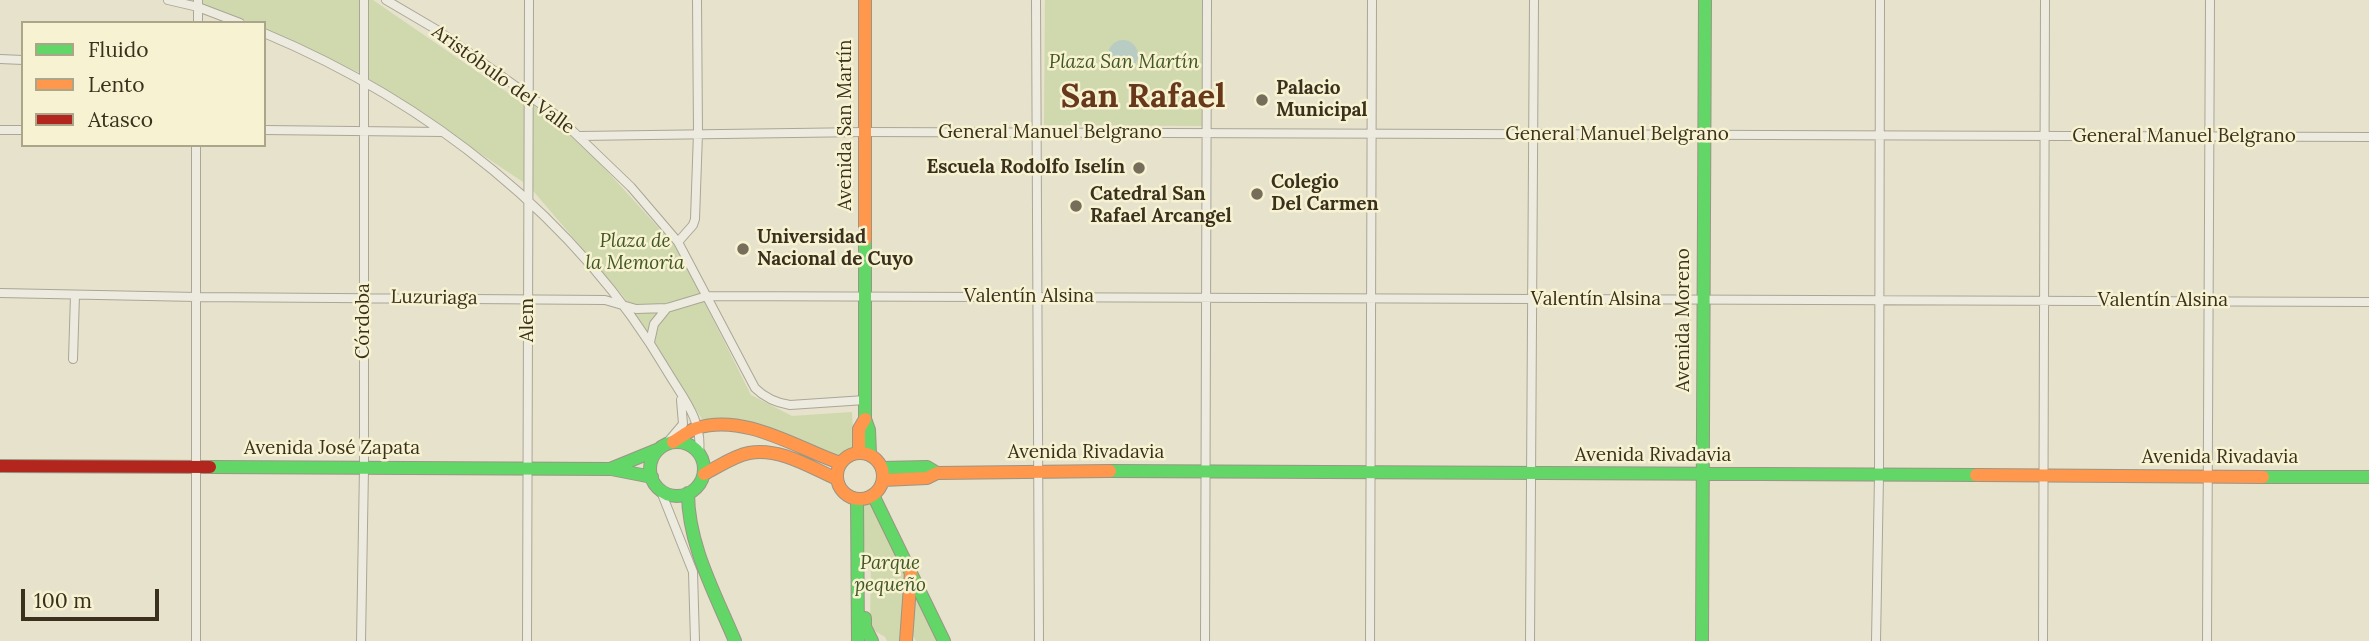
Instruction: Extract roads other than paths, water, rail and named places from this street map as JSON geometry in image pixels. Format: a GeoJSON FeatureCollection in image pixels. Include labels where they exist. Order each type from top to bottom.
{"type":"FeatureCollection","features":[{"type":"Feature","properties":{"kind":"main road","name":"Avenida San Martín"},"geometry":{"type":"LineString","coordinates":[[864,453],[870,430],[865,419],[866,0]]}},
{"type":"Feature","properties":{"kind":"main road","name":"Avenida Moreno"},"geometry":{"type":"LineString","coordinates":[[1702,641],[1705,0]]}},
{"type":"Feature","properties":{"kind":"main road","name":"Avenida José Zapata"},"geometry":{"type":"LineString","coordinates":[[0,466],[610,469],[666,445],[699,427]]}},
{"type":"Feature","properties":{"kind":"main road"},"geometry":{"type":"LineString","coordinates":[[699,427],[753,430],[815,456],[840,463]]}},
{"type":"Feature","properties":{"kind":"main road"},"geometry":{"type":"LineString","coordinates":[[688,444],[699,453],[704,474],[695,489],[688,494],[673,495],[660,489],[652,477],[651,462],[666,445],[688,444]]}},
{"type":"Feature","properties":{"kind":"main road"},"geometry":{"type":"LineString","coordinates":[[704,474],[748,454],[761,452],[793,460],[837,479],[844,492],[857,499],[873,495]]}},
{"type":"Feature","properties":{"kind":"main road"},"geometry":{"type":"LineString","coordinates":[[837,479],[840,463],[851,454],[864,453],[875,458],[882,474],[873,495]]}},
{"type":"Feature","properties":{"kind":"main road","name":"Avenida Rivadavia"},"geometry":{"type":"LineString","coordinates":[[882,474],[927,467],[937,473],[1038,471],[2369,477]]}},
{"type":"Feature","properties":{"kind":"main road"},"geometry":{"type":"LineString","coordinates":[[610,469],[652,477]]}},
{"type":"Feature","properties":{"kind":"main road"},"geometry":{"type":"LineString","coordinates":[[688,494],[688,517],[693,539],[735,641]]}},
{"type":"Feature","properties":{"kind":"main road"},"geometry":{"type":"LineString","coordinates":[[873,495],[944,641]]}},
{"type":"Feature","properties":{"kind":"main road"},"geometry":{"type":"LineString","coordinates":[[857,499],[859,641]]}},
{"type":"Feature","properties":{"kind":"main road"},"geometry":{"type":"LineString","coordinates":[[858,556],[865,570],[865,627],[872,641]]}},
{"type":"Feature","properties":{"kind":"main road"},"geometry":{"type":"LineString","coordinates":[[906,641],[911,570]]}},
{"type":"Feature","properties":{"kind":"street"},"geometry":{"type":"LineString","coordinates":[[168,0],[198,3],[236,21]]}},
{"type":"Feature","properties":{"kind":"street","name":"Córdoba"},"geometry":{"type":"LineString","coordinates":[[360,641],[364,468],[364,0]]}},
{"type":"Feature","properties":{"kind":"street","name":"Aristóbulo del Valle"},"geometry":{"type":"LineString","coordinates":[[386,0],[437,30],[556,115],[631,187],[678,242],[755,388],[763,396],[790,405],[865,400]]}},
{"type":"Feature","properties":{"kind":"street","name":"Alem"},"geometry":{"type":"LineString","coordinates":[[527,641],[530,0]]}},
{"type":"Feature","properties":{"kind":"street"},"geometry":{"type":"LineString","coordinates":[[678,242],[695,219],[698,133],[696,0]]}},
{"type":"Feature","properties":{"kind":"street"},"geometry":{"type":"LineString","coordinates":[[1036,0],[1039,641]]}},
{"type":"Feature","properties":{"kind":"street"},"geometry":{"type":"LineString","coordinates":[[1205,641],[1208,0]]}},
{"type":"Feature","properties":{"kind":"street"},"geometry":{"type":"LineString","coordinates":[[1370,641],[1372,0]]}},
{"type":"Feature","properties":{"kind":"street"},"geometry":{"type":"LineString","coordinates":[[1531,641],[1534,0]]}},
{"type":"Feature","properties":{"kind":"street"},"geometry":{"type":"LineString","coordinates":[[1876,641],[1880,0]]}},
{"type":"Feature","properties":{"kind":"street"},"geometry":{"type":"LineString","coordinates":[[2043,641],[2045,0]]}},
{"type":"Feature","properties":{"kind":"street"},"geometry":{"type":"LineString","coordinates":[[2207,641],[2210,478],[2210,0]]}},
{"type":"Feature","properties":{"kind":"street"},"geometry":{"type":"LineString","coordinates":[[198,3],[198,21]]}},
{"type":"Feature","properties":{"kind":"street"},"geometry":{"type":"LineString","coordinates":[[266,34],[364,80],[443,132],[528,199],[578,248],[650,341],[699,427],[699,453]]}},
{"type":"Feature","properties":{"kind":"street"},"geometry":{"type":"LineString","coordinates":[[0,60],[21,60]]}},
{"type":"Feature","properties":{"kind":"street"},"geometry":{"type":"LineString","coordinates":[[0,130],[21,130]]}},
{"type":"Feature","properties":{"kind":"street"},"geometry":{"type":"LineString","coordinates":[[266,130],[443,132]]}},
{"type":"Feature","properties":{"kind":"street","name":"General Manuel Belgrano"},"geometry":{"type":"LineString","coordinates":[[579,136],[865,132],[2369,136]]}},
{"type":"Feature","properties":{"kind":"street"},"geometry":{"type":"LineString","coordinates":[[196,147],[196,641]]}},
{"type":"Feature","properties":{"kind":"street","name":"Luzuriaga"},"geometry":{"type":"LineString","coordinates":[[0,293],[197,298],[605,300],[636,309],[667,307],[707,296],[865,296]]}},
{"type":"Feature","properties":{"kind":"street"},"geometry":{"type":"LineString","coordinates":[[73,359],[75,295]]}},
{"type":"Feature","properties":{"kind":"street","name":"Valentín Alsina"},"geometry":{"type":"LineString","coordinates":[[865,296],[2369,302]]}},
{"type":"Feature","properties":{"kind":"street"},"geometry":{"type":"LineString","coordinates":[[650,341],[654,324],[667,307]]}},
{"type":"Feature","properties":{"kind":"street"},"geometry":{"type":"LineString","coordinates":[[666,445],[683,424],[680,393]]}},
{"type":"Feature","properties":{"kind":"street"},"geometry":{"type":"LineString","coordinates":[[660,489],[693,572],[695,641]]}},
{"type":"Feature","properties":{"kind":"place","name":"Palacio Municipal"},"geometry":{"type":"Point","coordinates":[1262,100]}},
{"type":"Feature","properties":{"kind":"place","name":"Escuela Rodolfo Iselín"},"geometry":{"type":"Point","coordinates":[1139,168]}},
{"type":"Feature","properties":{"kind":"place","name":"Colegio Del Carmen"},"geometry":{"type":"Point","coordinates":[1257,194]}},
{"type":"Feature","properties":{"kind":"place","name":"Catedral San Rafael Arcangel"},"geometry":{"type":"Point","coordinates":[1076,206]}},
{"type":"Feature","properties":{"kind":"place","name":"Universidad Nacional de Cuyo"},"geometry":{"type":"Point","coordinates":[743,249]}},
{"type":"Feature","properties":{"kind":"district","name":"San Rafael"},"geometry":{"type":"Point","coordinates":[1143,98]}},
{"type":"Feature","properties":{"kind":"park label","name":"Plaza San Martín"},"geometry":{"type":"Point","coordinates":[1124,63]}},
{"type":"Feature","properties":{"kind":"park label","name":"Plaza de la Memoria"},"geometry":{"type":"Point","coordinates":[635,253]}},
{"type":"Feature","properties":{"kind":"park label","name":"Parque pequeño"},"geometry":{"type":"Point","coordinates":[890,575]}}]}
